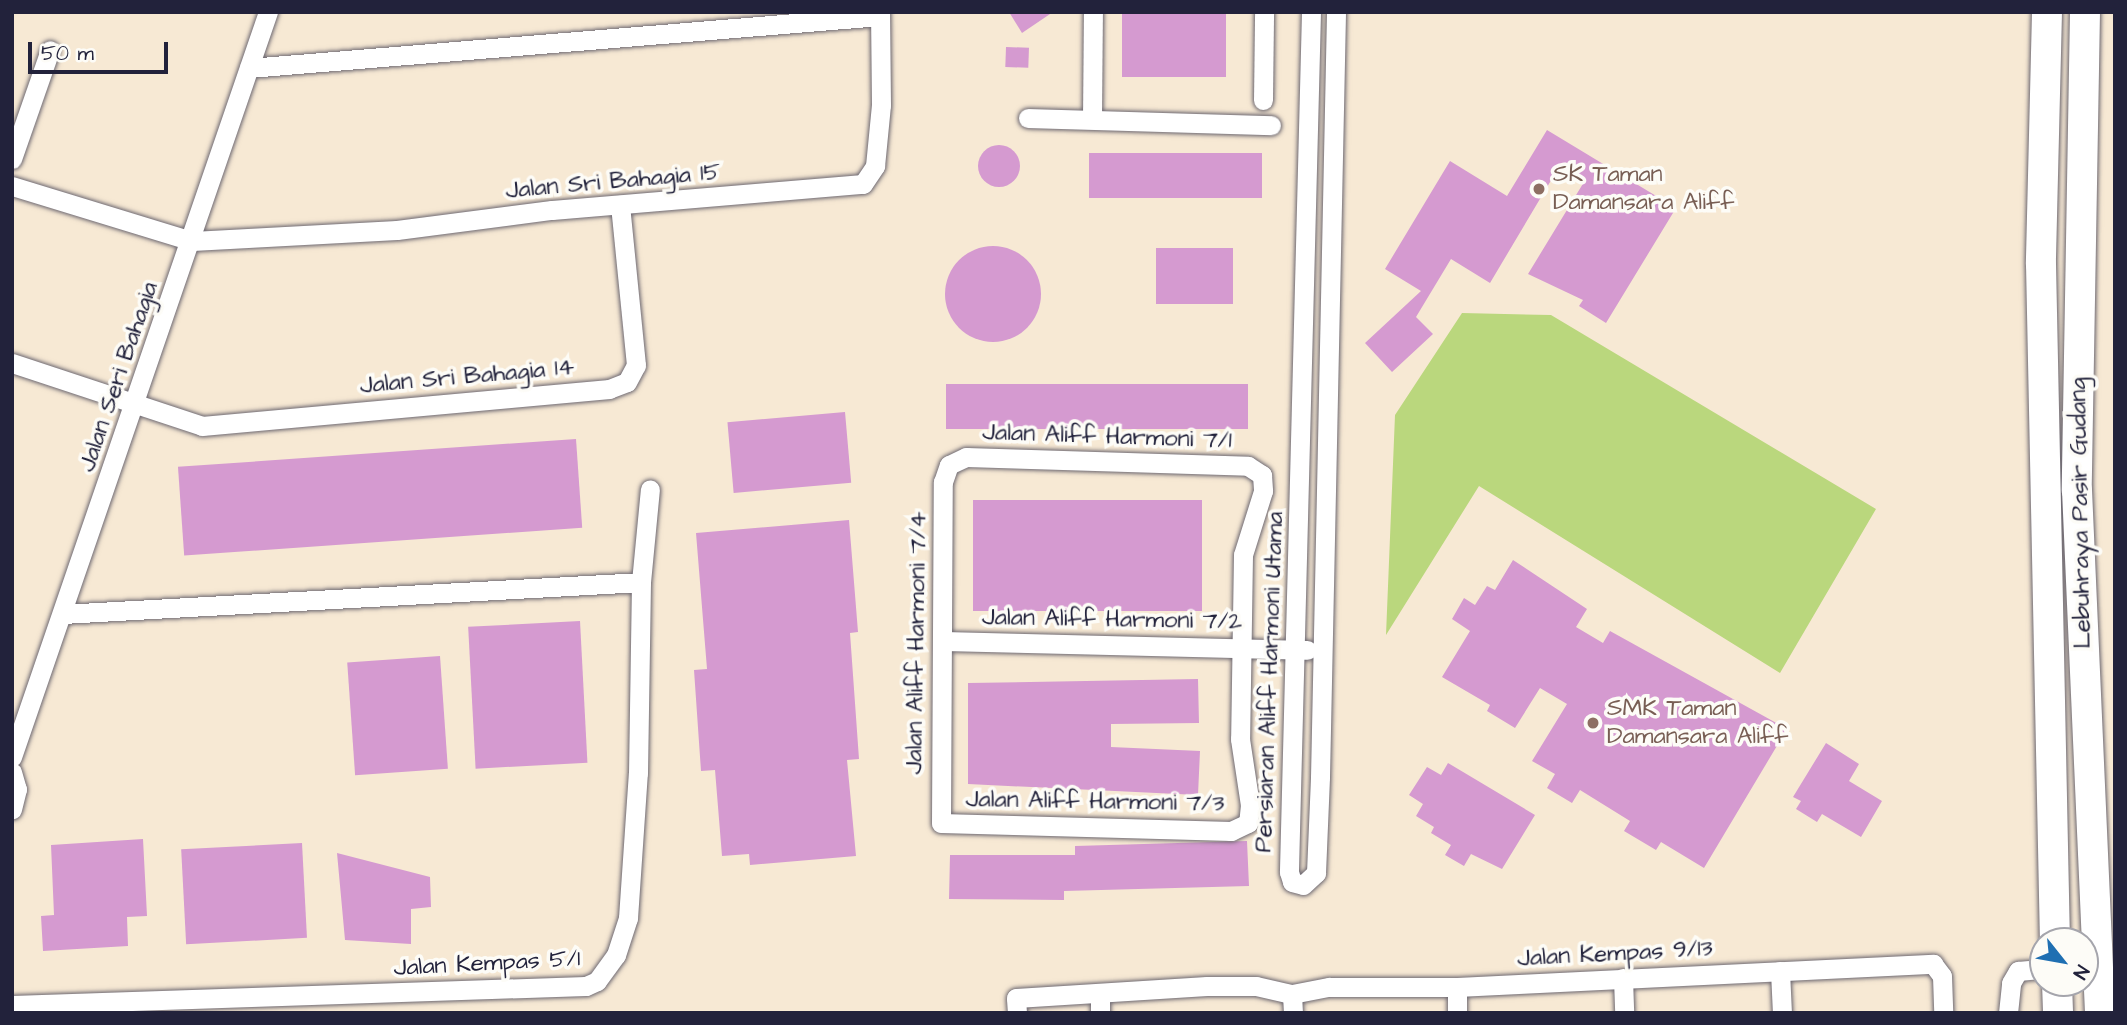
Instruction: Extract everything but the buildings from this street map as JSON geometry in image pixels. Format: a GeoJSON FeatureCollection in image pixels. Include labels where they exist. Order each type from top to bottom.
{"type":"FeatureCollection","features":[{"type":"Feature","properties":{"kind":"highway","name":"Lebuhraya Pasir Gudang"},"geometry":{"type":"LineString","coordinates":[[2047,12],[2041,264],[2054,927]]}},
{"type":"Feature","properties":{"kind":"highway","name":"Lebuhraya Pasir Gudang"},"geometry":{"type":"LineString","coordinates":[[2085,12],[2077,489],[2100,1013]]}},
{"type":"Feature","properties":{"kind":"street","name":"Jalan Seri Bahagia"},"geometry":{"type":"LineString","coordinates":[[13,751],[192,241],[268,12]]}},
{"type":"Feature","properties":{"kind":"street"},"geometry":{"type":"LineString","coordinates":[[1092,118],[1093,12]]}},
{"type":"Feature","properties":{"kind":"street"},"geometry":{"type":"LineString","coordinates":[[1263,100],[1264,12]]}},
{"type":"Feature","properties":{"kind":"street","name":"Persiaran Aliff Harmoni Utama"},"geometry":{"type":"LineString","coordinates":[[1311,12],[1289,872],[1292,882],[1303,885],[1316,873],[1336,12]]}},
{"type":"Feature","properties":{"kind":"street"},"geometry":{"type":"LineString","coordinates":[[249,68],[880,14]]}},
{"type":"Feature","properties":{"kind":"street","name":"Jalan Sri Bahagia 15"},"geometry":{"type":"LineString","coordinates":[[192,241],[397,230],[620,205],[863,184],[875,166],[881,105],[880,14]]}},
{"type":"Feature","properties":{"kind":"street"},"geometry":{"type":"LineString","coordinates":[[12,159],[50,50]]}},
{"type":"Feature","properties":{"kind":"street"},"geometry":{"type":"LineString","coordinates":[[1028,117],[1271,125]]}},
{"type":"Feature","properties":{"kind":"street"},"geometry":{"type":"LineString","coordinates":[[12,186],[192,241]]}},
{"type":"Feature","properties":{"kind":"street","name":"Jalan Sri Bahagia 14"},"geometry":{"type":"LineString","coordinates":[[135,405],[202,426],[609,389],[627,382],[636,365],[620,205]]}},
{"type":"Feature","properties":{"kind":"street"},"geometry":{"type":"LineString","coordinates":[[12,363],[135,405]]}},
{"type":"Feature","properties":{"kind":"street","name":"Jalan Aliff Harmoni 7/1"},"geometry":{"type":"LineString","coordinates":[[949,465],[966,457],[1248,466],[1262,475],[1263,491],[1243,555],[1241,648]]}},
{"type":"Feature","properties":{"kind":"street","name":"Jalan Aliff Harmoni 7/4"},"geometry":{"type":"LineString","coordinates":[[941,823],[943,482],[949,465]]}},
{"type":"Feature","properties":{"kind":"street","name":"Jalan Kempas 5/1"},"geometry":{"type":"LineString","coordinates":[[12,1005],[586,986],[597,981],[616,955],[628,918],[638,773],[641,582],[650,489]]}},
{"type":"Feature","properties":{"kind":"street"},"geometry":{"type":"LineString","coordinates":[[62,614],[641,582]]}},
{"type":"Feature","properties":{"kind":"street","name":"Jalan Aliff Harmoni 7/2"},"geometry":{"type":"LineString","coordinates":[[943,641],[1322,650]]}},
{"type":"Feature","properties":{"kind":"street","name":"Jalan Aliff Harmoni 7/3"},"geometry":{"type":"LineString","coordinates":[[941,823],[1231,831],[1248,823],[1250,805],[1242,777],[1240,740],[1241,648]]}},
{"type":"Feature","properties":{"kind":"street"},"geometry":{"type":"LineString","coordinates":[[12,772],[17,789],[12,808]]}},
{"type":"Feature","properties":{"kind":"street","name":"Jalan Kempas 9/13"},"geometry":{"type":"LineString","coordinates":[[1017,1013],[1016,998],[1100,1004],[1232,985],[1292,1003],[1329,987],[1457,987],[1933,964],[1939,968],[1943,1013]]}},
{"type":"Feature","properties":{"kind":"street"},"geometry":{"type":"LineString","coordinates":[[2008,1013],[2011,983],[2018,971],[2029,970]]}},
{"type":"Feature","properties":{"kind":"street"},"geometry":{"type":"LineString","coordinates":[[1780,971],[1782,1013]]}},
{"type":"Feature","properties":{"kind":"street"},"geometry":{"type":"LineString","coordinates":[[1623,978],[1624,1013]]}},
{"type":"Feature","properties":{"kind":"street"},"geometry":{"type":"LineString","coordinates":[[1457,987],[1457,1013]]}},
{"type":"Feature","properties":{"kind":"green space"},"geometry":{"type":"Polygon","coordinates":[[[1462,313],[1551,315],[1876,509],[1780,673],[1479,486],[1386,635],[1395,415],[1462,313]]]}},
{"type":"Feature","properties":{"kind":"place","name":"SK Taman Damansara Aliff"},"geometry":{"type":"Point","coordinates":[1539,189]}},
{"type":"Feature","properties":{"kind":"place","name":"SMK Taman Damansara Aliff"},"geometry":{"type":"Point","coordinates":[1593,723]}}]}
